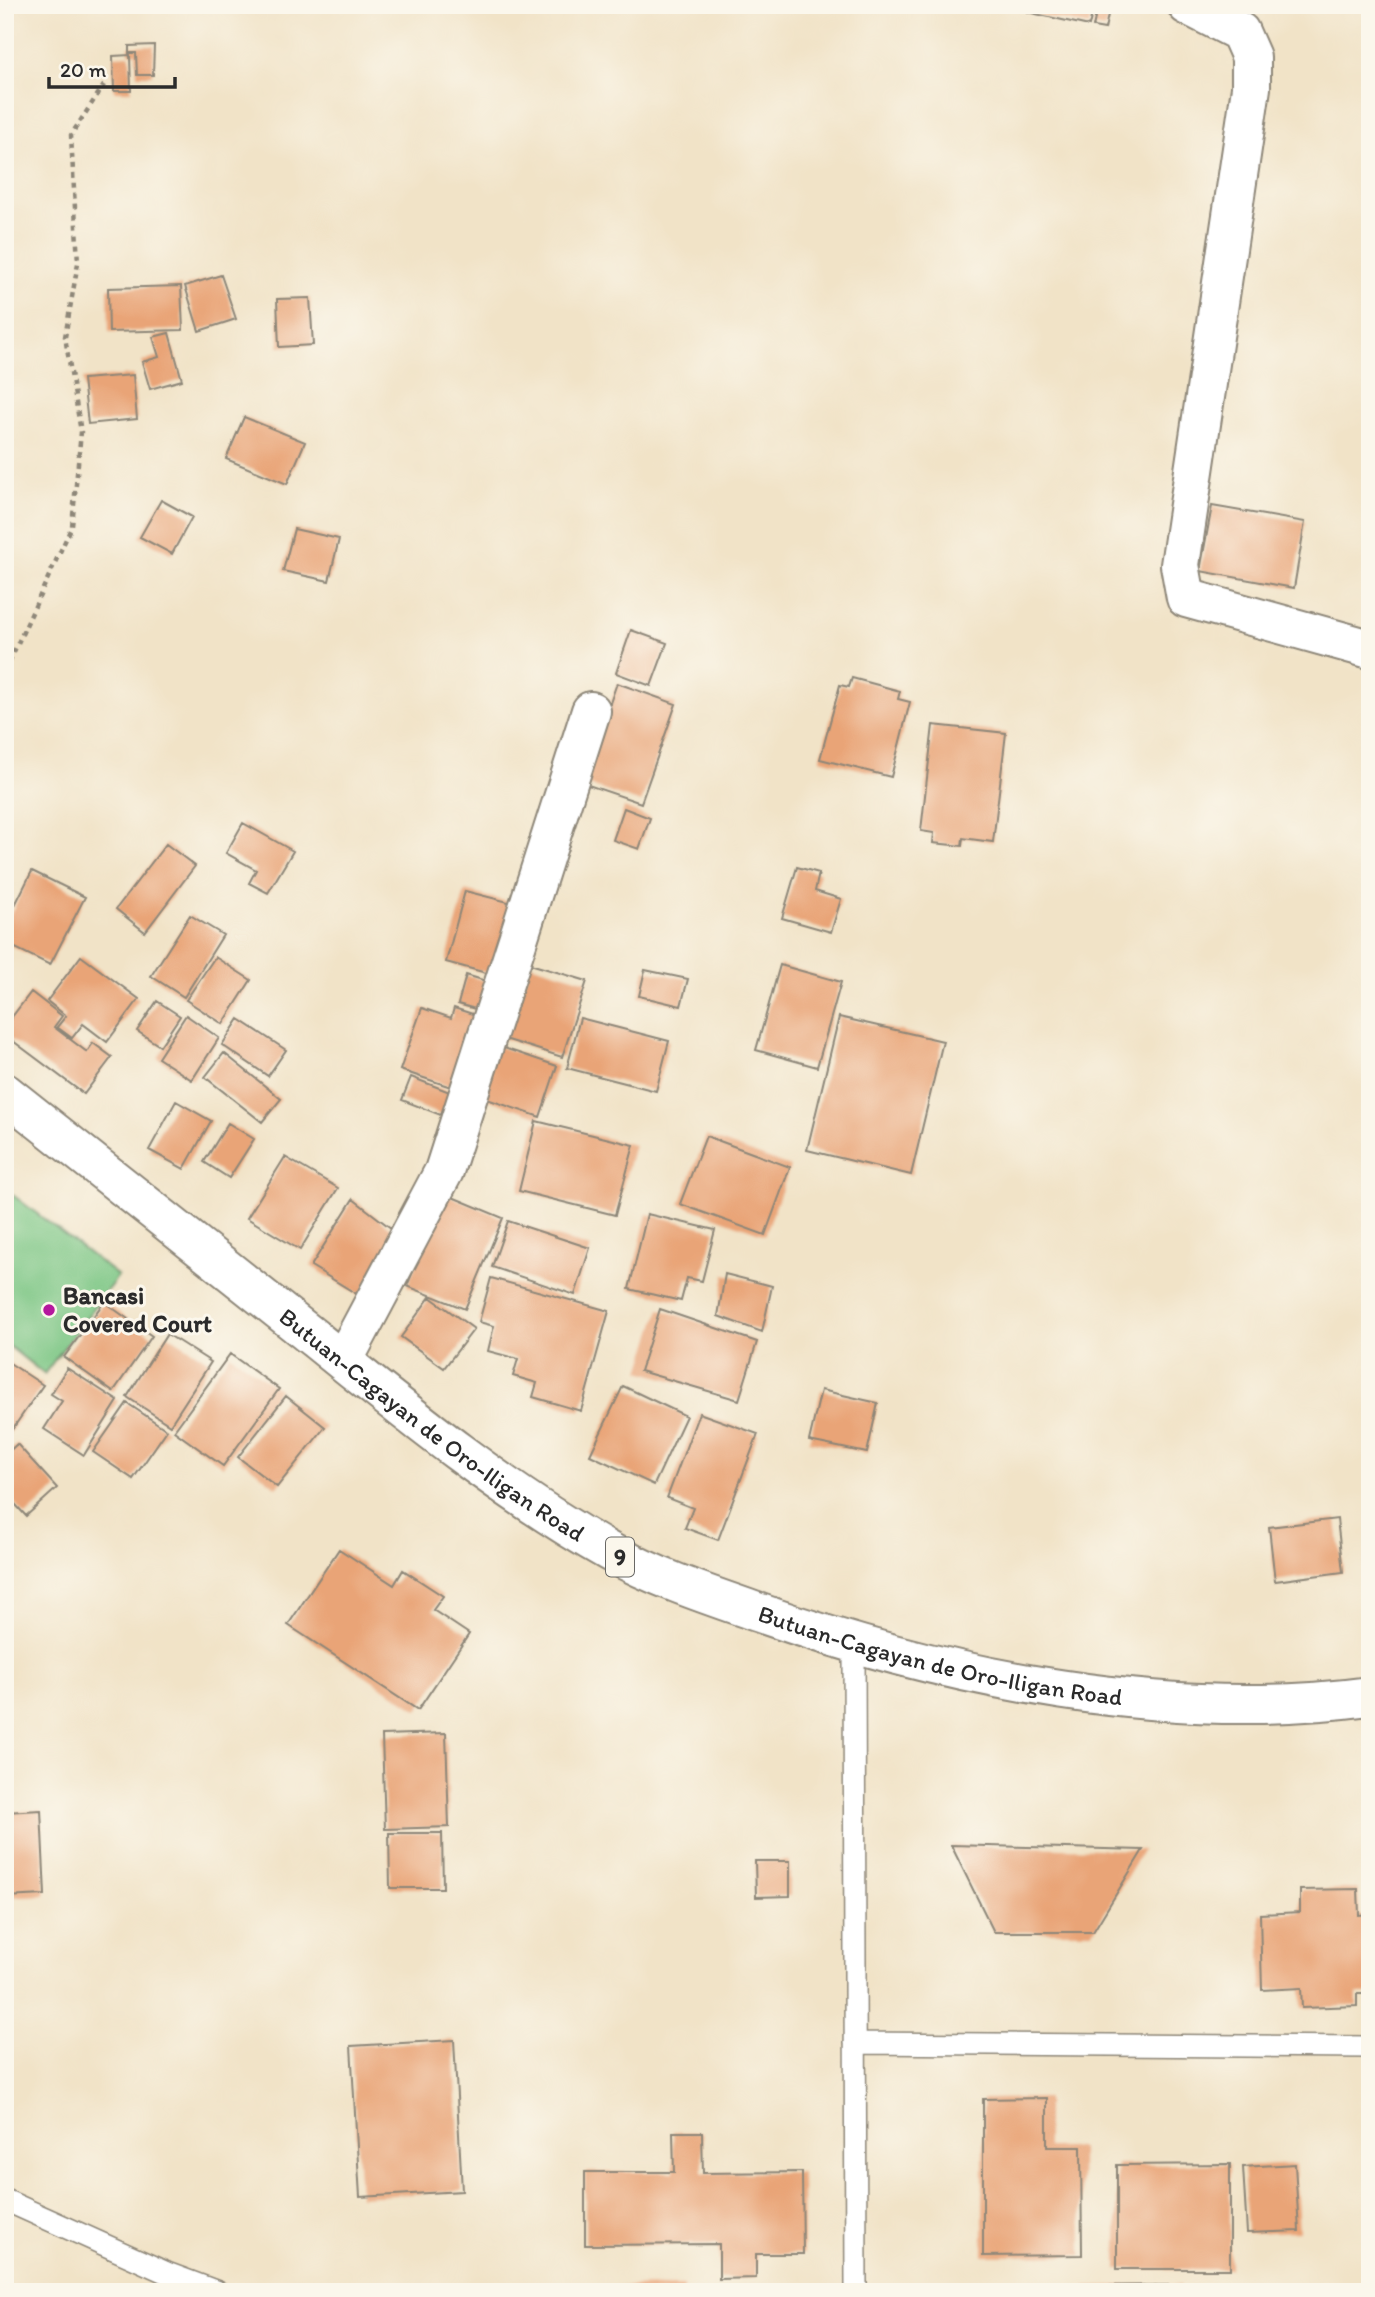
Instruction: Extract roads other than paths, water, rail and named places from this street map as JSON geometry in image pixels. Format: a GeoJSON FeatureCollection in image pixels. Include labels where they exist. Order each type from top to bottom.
{"type":"FeatureCollection","features":[{"type":"Feature","properties":{"kind":"main road"},"geometry":{"type":"LineString","coordinates":[[1187,5],[1240,32],[1251,57],[1251,89],[1180,565],[1186,598],[1370,649]]}},
{"type":"Feature","properties":{"kind":"main road"},"geometry":{"type":"LineString","coordinates":[[343,1362],[444,1171],[591,711]]}},
{"type":"Feature","properties":{"kind":"main road","name":"Butuan-Cagayan de Oro-Iligan Road"},"geometry":{"type":"LineString","coordinates":[[5,1093],[343,1362],[541,1511],[615,1555],[723,1600],[854,1645],[989,1677],[1118,1696],[1240,1704],[1370,1696]]}},
{"type":"Feature","properties":{"kind":"lane"},"geometry":{"type":"LineString","coordinates":[[854,1645],[856,2292]]}},
{"type":"Feature","properties":{"kind":"lane"},"geometry":{"type":"LineString","coordinates":[[855,2043],[1370,2048]]}},
{"type":"Feature","properties":{"kind":"lane"},"geometry":{"type":"LineString","coordinates":[[5,2200],[167,2273],[218,2292]]}},
{"type":"Feature","properties":{"kind":"place","name":"Bancasi Covered Court"},"geometry":{"type":"Point","coordinates":[49,1310]}}]}
